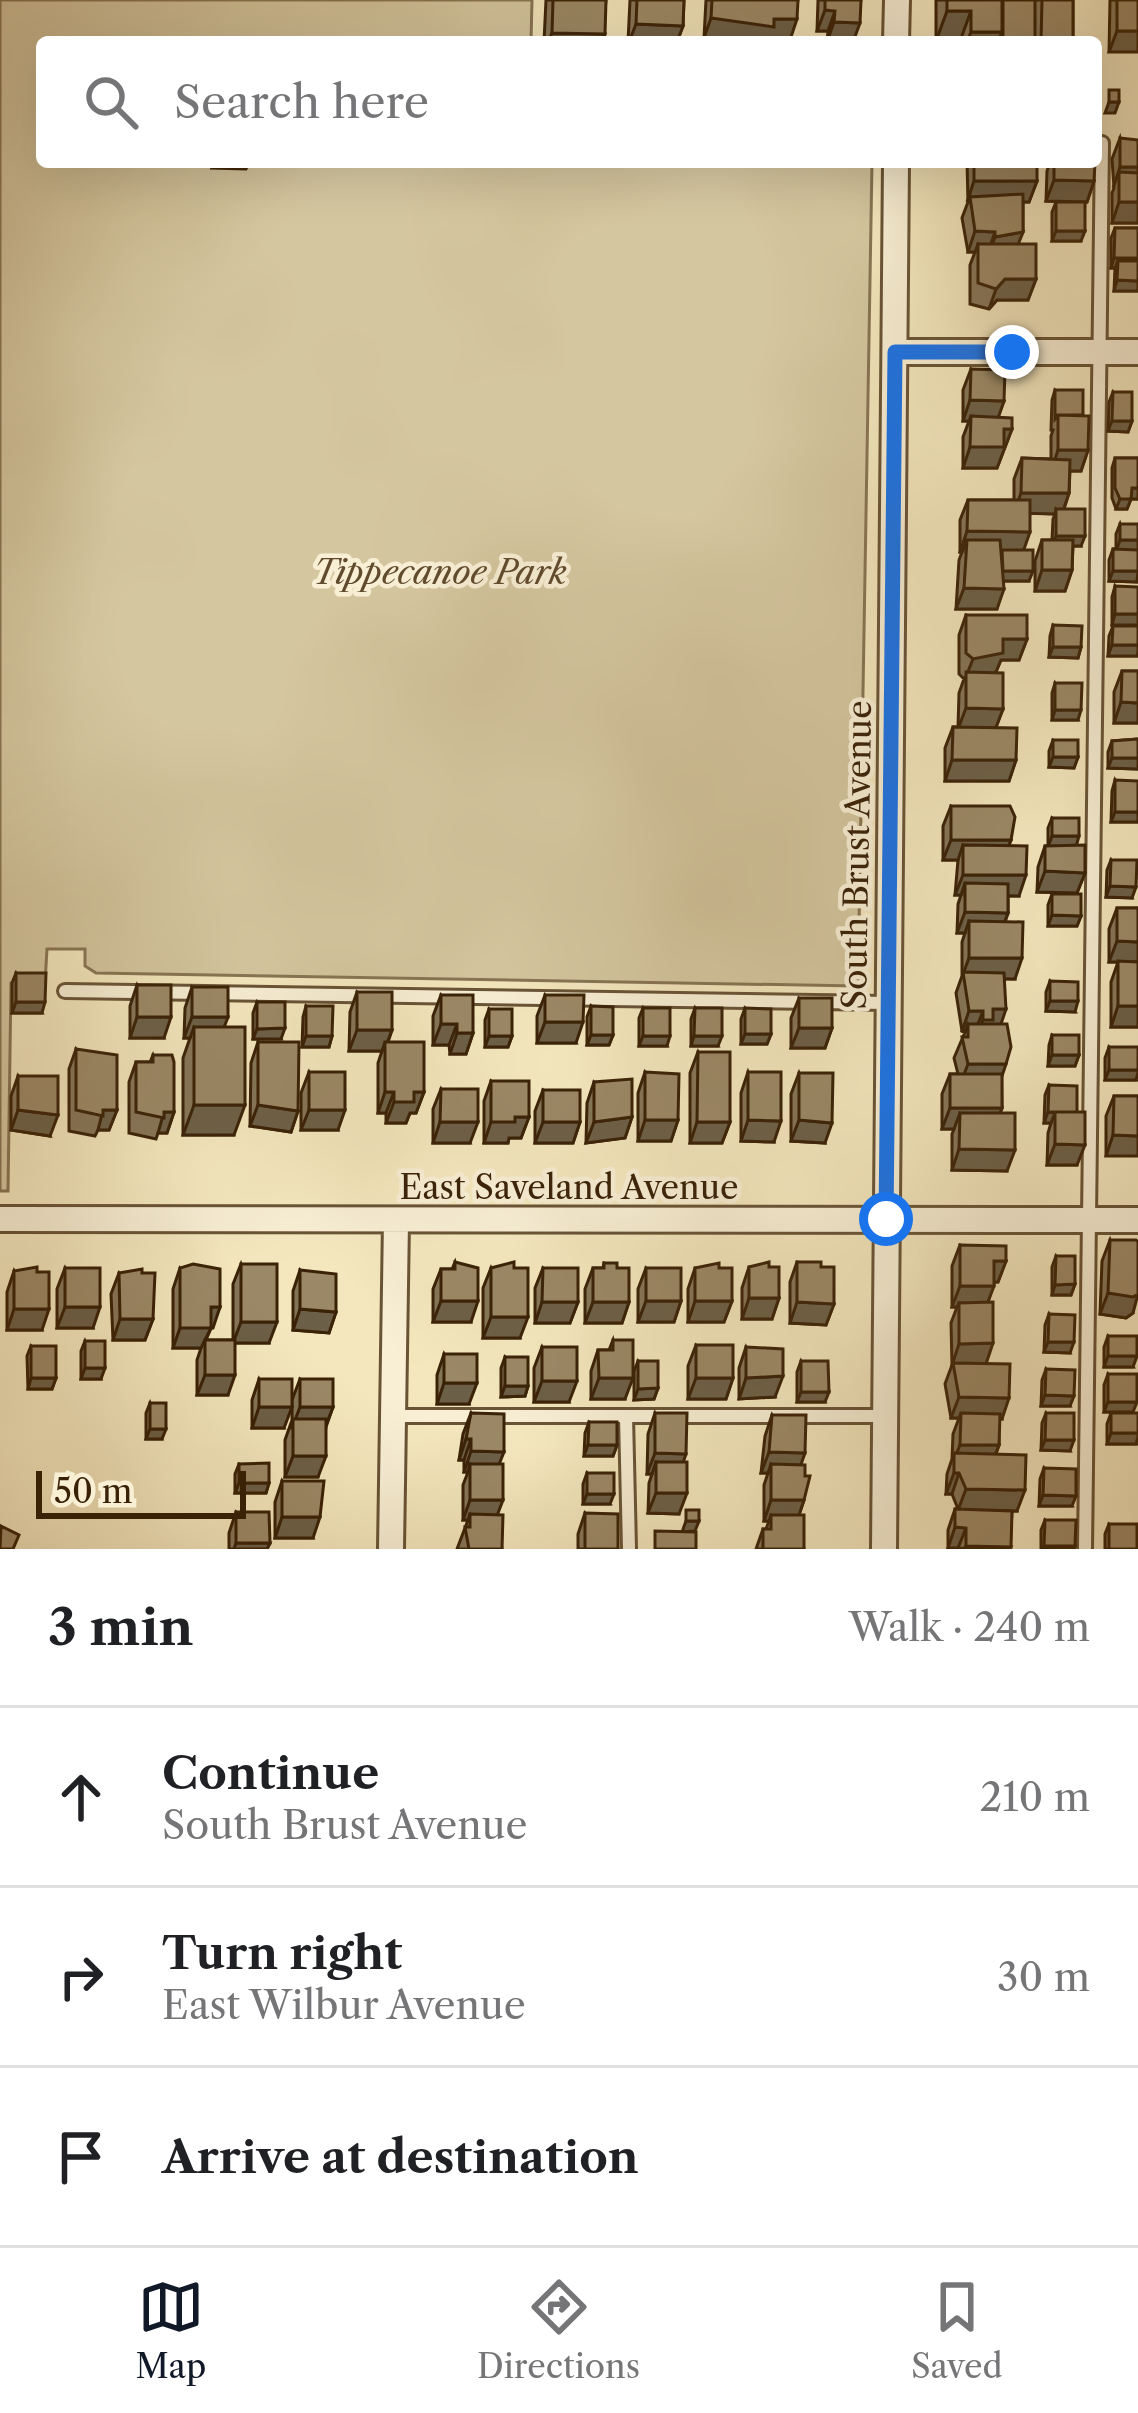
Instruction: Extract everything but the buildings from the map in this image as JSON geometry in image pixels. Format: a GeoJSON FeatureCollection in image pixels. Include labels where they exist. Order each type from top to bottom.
{"type":"FeatureCollection","features":[{"type":"Feature","properties":{"kind":"street"},"geometry":{"type":"LineString","coordinates":[[896,36],[897,0]]}},
{"type":"Feature","properties":{"kind":"street","name":"South Brust Avenue"},"geometry":{"type":"LineString","coordinates":[[884,1549],[896,168]]}},
{"type":"Feature","properties":{"kind":"street"},"geometry":{"type":"LineString","coordinates":[[895,352],[1138,352]]}},
{"type":"Feature","properties":{"kind":"street","name":"East Saveland Avenue"},"geometry":{"type":"LineString","coordinates":[[0,1219],[1138,1220]]}},
{"type":"Feature","properties":{"kind":"street"},"geometry":{"type":"LineString","coordinates":[[391,1549],[396,1221]]}},
{"type":"Feature","properties":{"kind":"lane"},"geometry":{"type":"LineString","coordinates":[[1102,143],[1120,143]]}},
{"type":"Feature","properties":{"kind":"lane"},"geometry":{"type":"LineString","coordinates":[[1085,1549],[1099,168]]}},
{"type":"Feature","properties":{"kind":"lane"},"geometry":{"type":"LineString","coordinates":[[64,991],[888,1004]]}},
{"type":"Feature","properties":{"kind":"lane"},"geometry":{"type":"LineString","coordinates":[[393,1416],[885,1416]]}},
{"type":"Feature","properties":{"kind":"lane"},"geometry":{"type":"LineString","coordinates":[[626,1416],[628,1549]]}},
{"type":"Feature","properties":{"kind":"green space","name":"Tippecanoe Park"},"geometry":{"type":"Polygon","coordinates":[[[0,0],[532,0],[531,36],[36,36],[36,168],[872,168],[858,986],[96,973],[85,966],[85,949],[47,949],[45,983],[11,983],[8,1191],[0,1191],[0,0]]]}},
{"type":"Feature","properties":{"kind":"route"},"geometry":{"type":"LineString","coordinates":[[886,1219],[895,352],[1012,352]]}}]}
